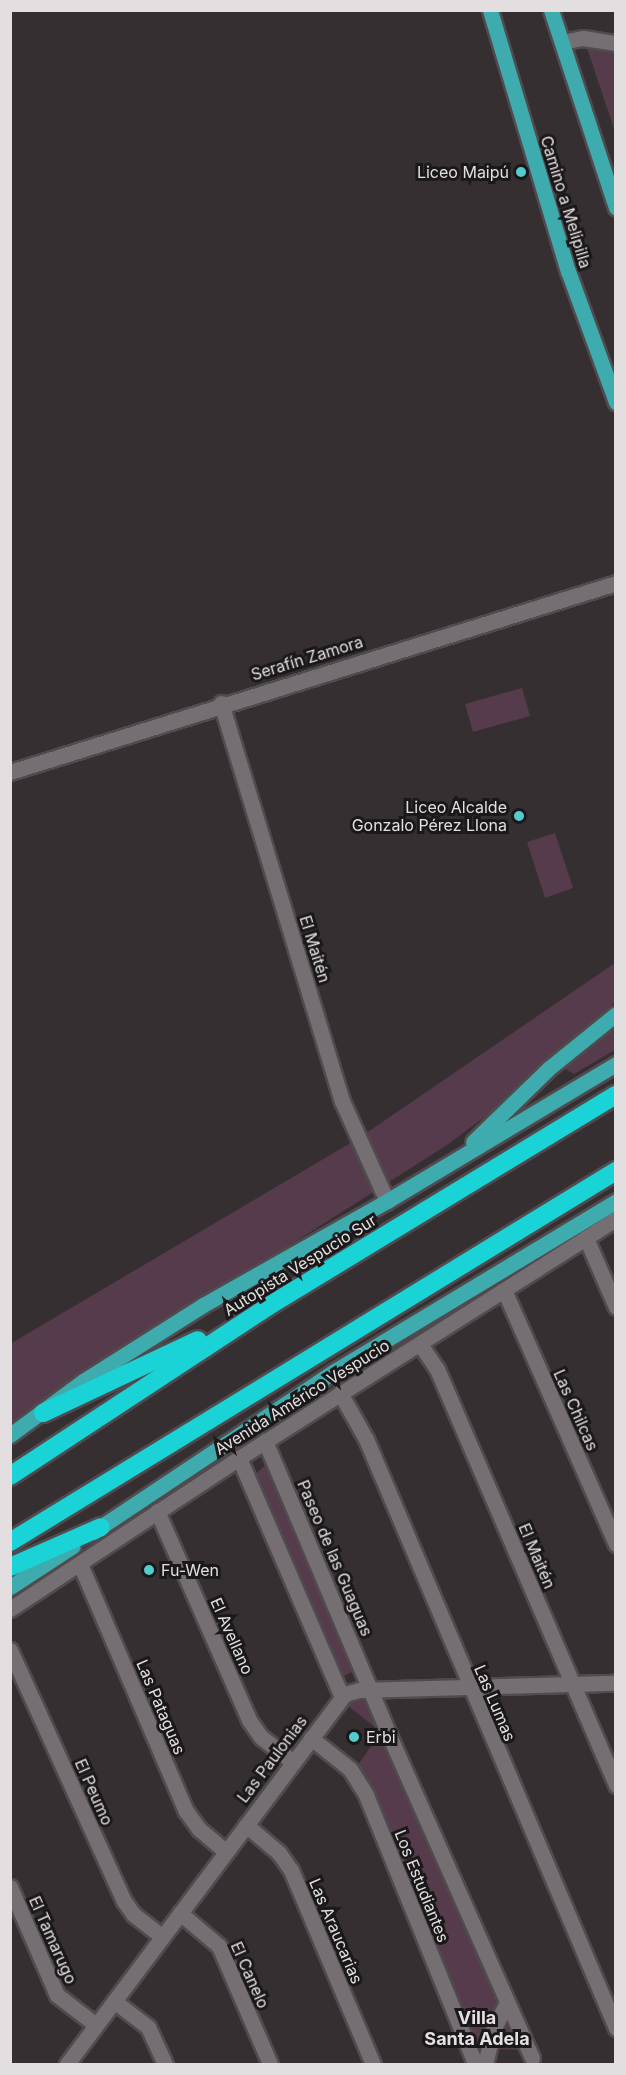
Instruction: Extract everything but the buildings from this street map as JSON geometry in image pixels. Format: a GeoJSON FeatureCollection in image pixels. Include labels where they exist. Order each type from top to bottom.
{"type":"FeatureCollection","features":[{"type":"Feature","properties":{"kind":"highway","name":"Autopista Vespucio Sur"},"geometry":{"type":"LineString","coordinates":[[10,1476],[267,1307],[615,1095]]}},
{"type":"Feature","properties":{"kind":"highway"},"geometry":{"type":"LineString","coordinates":[[10,1542],[615,1171]]}},
{"type":"Feature","properties":{"kind":"highway"},"geometry":{"type":"LineString","coordinates":[[43,1413],[267,1307]]}},
{"type":"Feature","properties":{"kind":"highway"},"geometry":{"type":"LineString","coordinates":[[10,1567],[101,1527]]}},
{"type":"Feature","properties":{"kind":"main road","name":"Camino a Melipilla"},"geometry":{"type":"LineString","coordinates":[[491,13],[579,305],[615,402]]}},
{"type":"Feature","properties":{"kind":"main road"},"geometry":{"type":"LineString","coordinates":[[554,15],[615,208]]}},
{"type":"Feature","properties":{"kind":"main road"},"geometry":{"type":"LineString","coordinates":[[445,1167],[548,1069],[615,1014]]}},
{"type":"Feature","properties":{"kind":"main road"},"geometry":{"type":"LineString","coordinates":[[10,1435],[83,1382],[203,1305],[387,1201],[615,1064]]}},
{"type":"Feature","properties":{"kind":"main road","name":"Avenida Américo Vespucio"},"geometry":{"type":"LineString","coordinates":[[10,1587],[333,1372],[615,1200]]}},
{"type":"Feature","properties":{"kind":"street"},"geometry":{"type":"LineString","coordinates":[[562,42],[583,38],[615,43]]}},
{"type":"Feature","properties":{"kind":"street","name":"Serafín Zamora"},"geometry":{"type":"LineString","coordinates":[[10,772],[221,703],[615,583]]}},
{"type":"Feature","properties":{"kind":"street","name":"El Maitén"},"geometry":{"type":"LineString","coordinates":[[221,703],[342,1101],[387,1201]]}},
{"type":"Feature","properties":{"kind":"street","name":"Avenida Américo Vespucio"},"geometry":{"type":"LineString","coordinates":[[10,1609],[239,1458],[615,1219]]}},
{"type":"Feature","properties":{"kind":"street"},"geometry":{"type":"LineString","coordinates":[[586,1238],[615,1307]]}},
{"type":"Feature","properties":{"kind":"street","name":"Las Chilcas"},"geometry":{"type":"LineString","coordinates":[[504,1290],[615,1544]]}},
{"type":"Feature","properties":{"kind":"street","name":"El Maitén"},"geometry":{"type":"LineString","coordinates":[[420,1344],[437,1369],[615,1785]]}},
{"type":"Feature","properties":{"kind":"street","name":"Las Lumas"},"geometry":{"type":"LineString","coordinates":[[340,1393],[366,1440],[615,2028]]}},
{"type":"Feature","properties":{"kind":"street","name":"Paseo de las Guaguas"},"geometry":{"type":"LineString","coordinates":[[266,1441],[371,1689]]}},
{"type":"Feature","properties":{"kind":"street"},"geometry":{"type":"LineString","coordinates":[[239,1458],[342,1697],[354,1690],[371,1689],[615,1683]]}},
{"type":"Feature","properties":{"kind":"street","name":"El Avellano"},"geometry":{"type":"LineString","coordinates":[[158,1511],[249,1720],[261,1737],[293,1762]]}},
{"type":"Feature","properties":{"kind":"street","name":"Las Pataguas"},"geometry":{"type":"LineString","coordinates":[[80,1564],[182,1803],[199,1829],[226,1852]]}},
{"type":"Feature","properties":{"kind":"street","name":"El Peumo"},"geometry":{"type":"LineString","coordinates":[[10,1650],[124,1901],[133,1914],[162,1937]]}},
{"type":"Feature","properties":{"kind":"street","name":"Los Estudiantes"},"geometry":{"type":"LineString","coordinates":[[371,1689],[532,2058]]}},
{"type":"Feature","properties":{"kind":"street","name":"Las Paulonias"},"geometry":{"type":"LineString","coordinates":[[67,2064],[342,1697]]}},
{"type":"Feature","properties":{"kind":"street","name":"Los Estudiantes"},"geometry":{"type":"LineString","coordinates":[[311,1738],[350,1769],[366,1794],[475,2064]]}},
{"type":"Feature","properties":{"kind":"street","name":"Las Araucarias"},"geometry":{"type":"LineString","coordinates":[[246,1825],[279,1853],[291,1870],[373,2064]]}},
{"type":"Feature","properties":{"kind":"street","name":"El Tamarugo"},"geometry":{"type":"LineString","coordinates":[[10,1887],[57,1995],[96,2025]]}},
{"type":"Feature","properties":{"kind":"street","name":"El Canelo"},"geometry":{"type":"LineString","coordinates":[[180,1913],[219,1946],[270,2064]]}},
{"type":"Feature","properties":{"kind":"street"},"geometry":{"type":"LineString","coordinates":[[114,2001],[148,2027],[165,2064]]}},
{"type":"Feature","properties":{"kind":"street"},"geometry":{"type":"LineString","coordinates":[[485,2064],[494,2028],[507,2002]]}},
{"type":"Feature","properties":{"kind":"shaded area"},"geometry":{"type":"Polygon","coordinates":[[[585,42],[615,51],[615,132],[585,42]]]}},
{"type":"Feature","properties":{"kind":"shaded area"},"geometry":{"type":"Polygon","coordinates":[[[522,688],[530,716],[473,732],[465,704],[522,688]]]}},
{"type":"Feature","properties":{"kind":"shaded area"},"geometry":{"type":"Polygon","coordinates":[[[555,833],[573,888],[545,898],[527,842],[555,833]]]}},
{"type":"Feature","properties":{"kind":"shaded area"},"geometry":{"type":"Polygon","coordinates":[[[615,963],[615,1002],[502,1104],[447,1145],[11,1423],[10,1344],[359,1138],[615,963]]]}},
{"type":"Feature","properties":{"kind":"shaded area"},"geometry":{"type":"Polygon","coordinates":[[[615,1027],[615,1050],[574,1074],[564,1068],[615,1027]]]}},
{"type":"Feature","properties":{"kind":"shaded area"},"geometry":{"type":"Polygon","coordinates":[[[266,1465],[356,1670],[340,1678],[255,1474],[266,1465]]]}},
{"type":"Feature","properties":{"kind":"shaded area"},"geometry":{"type":"Polygon","coordinates":[[[367,1696],[522,2050],[492,2049],[484,2058],[453,2003],[363,1783],[358,1765],[381,1732],[347,1705],[367,1696]]]}},
{"type":"Feature","properties":{"kind":"place","name":"Liceo Maipú"},"geometry":{"type":"Point","coordinates":[521,172]}},
{"type":"Feature","properties":{"kind":"place","name":"Liceo Alcalde Gonzalo Pérez Llona"},"geometry":{"type":"Point","coordinates":[519,816]}},
{"type":"Feature","properties":{"kind":"place","name":"Fu-Wen"},"geometry":{"type":"Point","coordinates":[149,1570]}},
{"type":"Feature","properties":{"kind":"place","name":"Erbi"},"geometry":{"type":"Point","coordinates":[354,1737]}},
{"type":"Feature","properties":{"kind":"district","name":"Villa Santa Adela"},"geometry":{"type":"Point","coordinates":[477,2029]}}]}
